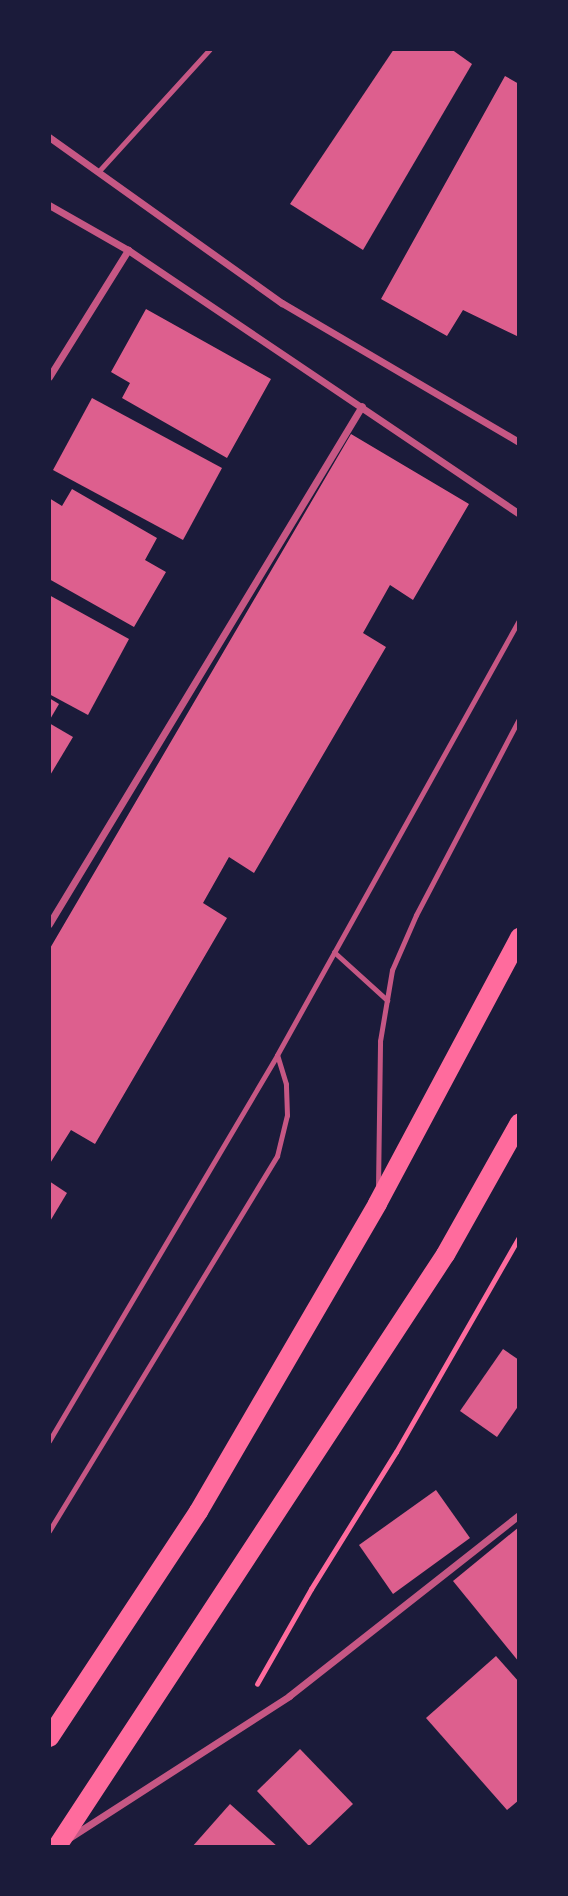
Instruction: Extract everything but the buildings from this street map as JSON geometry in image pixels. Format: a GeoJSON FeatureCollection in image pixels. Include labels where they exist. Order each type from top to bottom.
{"type":"FeatureCollection","features":[{"type":"Feature","properties":{"kind":"highway"},"geometry":{"type":"LineString","coordinates":[[49,1737],[198,1511],[377,1203],[519,937]]}},
{"type":"Feature","properties":{"kind":"highway"},"geometry":{"type":"LineString","coordinates":[[56,1846],[445,1254],[519,1122]]}},
{"type":"Feature","properties":{"kind":"street"},"geometry":{"type":"LineString","coordinates":[[49,137],[282,303],[519,442]]}},
{"type":"Feature","properties":{"kind":"street"},"geometry":{"type":"LineString","coordinates":[[49,205],[128,250],[519,514]]}},
{"type":"Feature","properties":{"kind":"street"},"geometry":{"type":"LineString","coordinates":[[49,377],[128,250]]}},
{"type":"Feature","properties":{"kind":"street"},"geometry":{"type":"LineString","coordinates":[[49,924],[362,406]]}},
{"type":"Feature","properties":{"kind":"street"},"geometry":{"type":"LineString","coordinates":[[56,1846],[289,1696],[519,1515]]}},
{"type":"Feature","properties":{"kind":"lane"},"geometry":{"type":"LineString","coordinates":[[98,172],[210,49]]}},
{"type":"Feature","properties":{"kind":"lane"},"geometry":{"type":"LineString","coordinates":[[49,1441],[277,1055],[519,620]]}},
{"type":"Feature","properties":{"kind":"lane"},"geometry":{"type":"LineString","coordinates":[[377,1203],[380,1041],[392,970],[416,915],[519,719]]}},
{"type":"Feature","properties":{"kind":"lane"},"geometry":{"type":"LineString","coordinates":[[334,953],[387,999]]}},
{"type":"Feature","properties":{"kind":"lane"},"geometry":{"type":"LineString","coordinates":[[49,1531],[277,1156],[287,1115],[286,1084],[277,1055]]}},
{"type":"Feature","properties":{"kind":"path"},"geometry":{"type":"LineString","coordinates":[[227,1736],[311,1589],[396,1452],[519,1237]]}}]}
